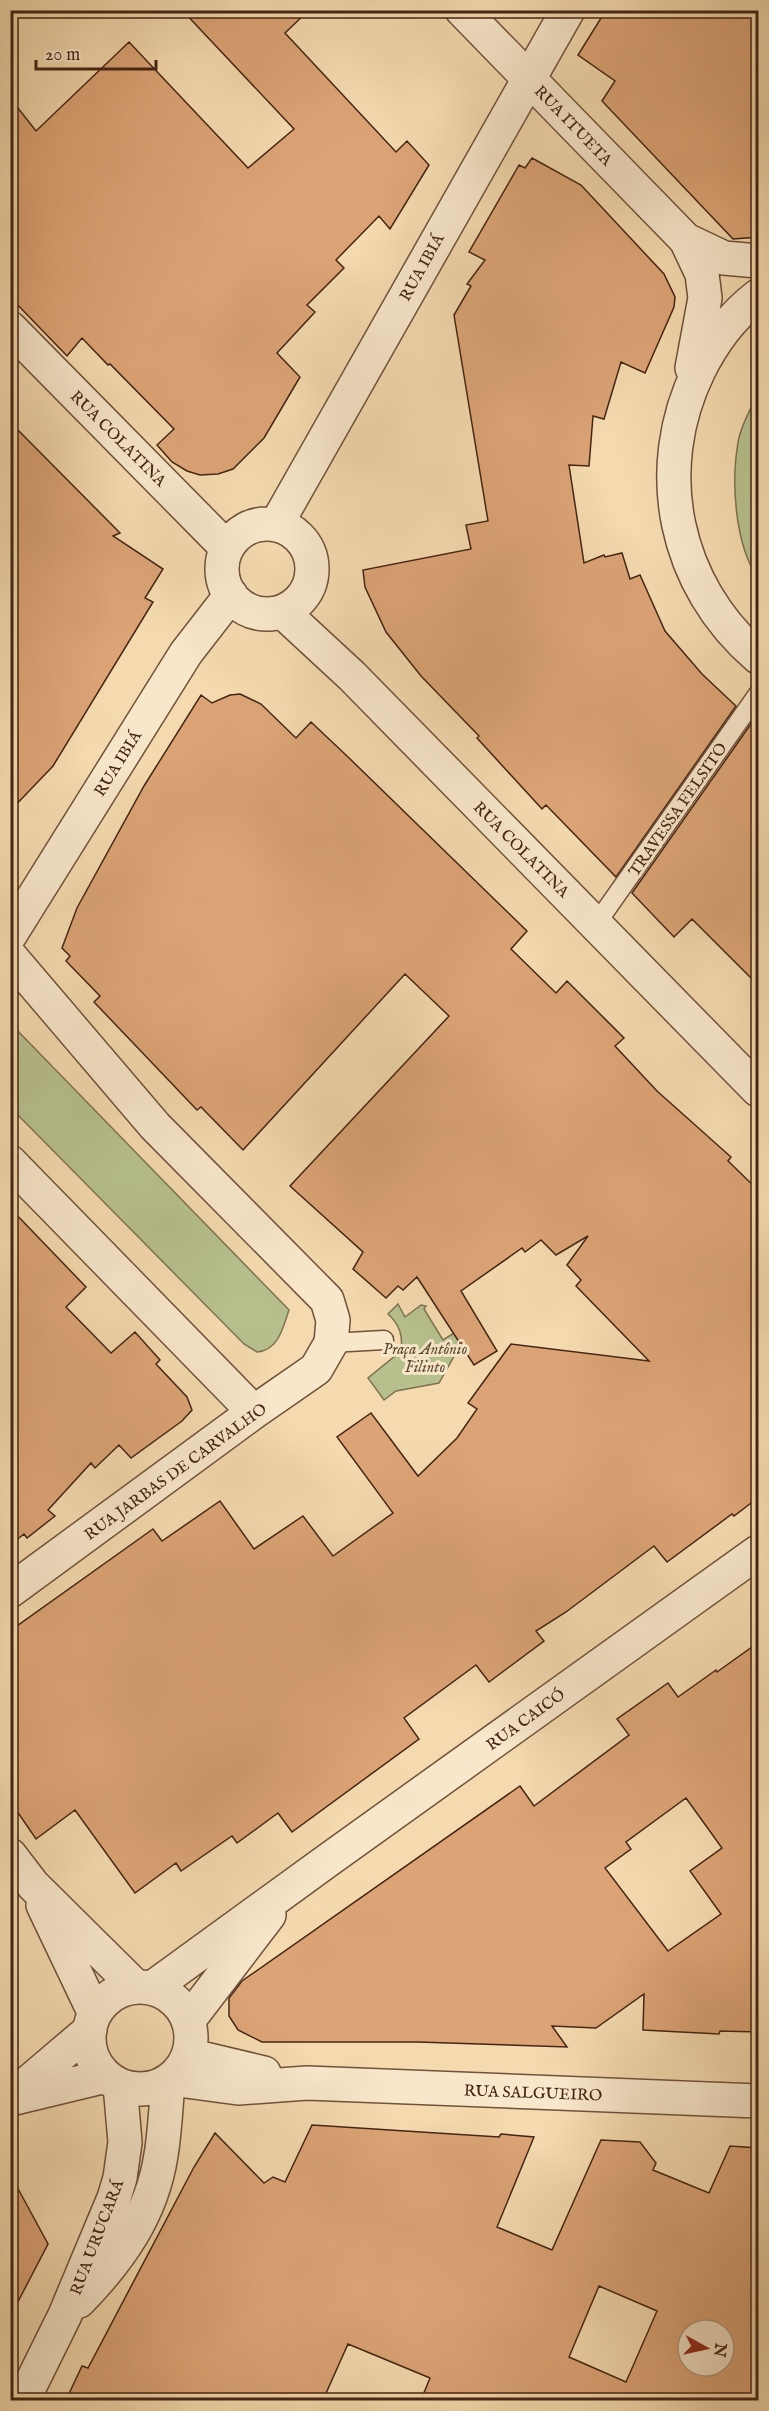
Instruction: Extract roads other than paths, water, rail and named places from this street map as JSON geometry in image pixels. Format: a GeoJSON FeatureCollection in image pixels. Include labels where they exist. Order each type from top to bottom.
{"type":"FeatureCollection","features":[{"type":"Feature","properties":{"kind":"street","name":"RUA ITUETA"},"geometry":{"type":"LineString","coordinates":[[462,10],[686,240],[702,274],[705,298],[687,398]]}},
{"type":"Feature","properties":{"kind":"street","name":"RUA IBIÁ"},"geometry":{"type":"LineString","coordinates":[[276,525],[568,10]]}},
{"type":"Feature","properties":{"kind":"street","name":"RUA ITUETA"},"geometry":{"type":"LineString","coordinates":[[686,240],[724,258],[759,261]]}},
{"type":"Feature","properties":{"kind":"street"},"geometry":{"type":"LineString","coordinates":[[759,296],[728,325],[706,357],[687,398],[678,428],[673,467],[675,506],[683,544],[697,580],[716,613],[741,642],[759,657]]}},
{"type":"Feature","properties":{"kind":"street","name":"RUA COLATINA"},"geometry":{"type":"LineString","coordinates":[[10,328],[226,548]]}},
{"type":"Feature","properties":{"kind":"street"},"geometry":{"type":"LineString","coordinates":[[263,524],[276,525],[292,531],[303,541],[310,554],[313,569],[311,584],[292,608],[264,615],[249,612],[236,604],[222,577],[222,562],[226,548],[248,527],[263,524]]}},
{"type":"Feature","properties":{"kind":"street","name":"RUA IBIÁ"},"geometry":{"type":"LineString","coordinates":[[10,935],[186,652],[231,595]]}},
{"type":"Feature","properties":{"kind":"street","name":"RUA COLATINA"},"geometry":{"type":"LineString","coordinates":[[285,611],[285,614],[352,676],[759,1090]]}},
{"type":"Feature","properties":{"kind":"street"},"geometry":{"type":"LineString","coordinates":[[10,956],[155,1126],[327,1300],[333,1320],[332,1343]]}},
{"type":"Feature","properties":{"kind":"street"},"geometry":{"type":"LineString","coordinates":[[10,1162],[254,1412]]}},
{"type":"Feature","properties":{"kind":"street","name":"RUA JARBAS DE CARVALHO"},"geometry":{"type":"LineString","coordinates":[[10,1591],[316,1369],[332,1343]]}},
{"type":"Feature","properties":{"kind":"street","name":"RUA CAICÓ"},"geometry":{"type":"LineString","coordinates":[[144,1988],[292,1886],[759,1552]]}},
{"type":"Feature","properties":{"kind":"street"},"geometry":{"type":"LineString","coordinates":[[10,1856],[33,1885],[144,1988]]}},
{"type":"Feature","properties":{"kind":"street"},"geometry":{"type":"LineString","coordinates":[[10,2099],[92,2022],[105,2001],[120,1992],[144,1988],[168,1995],[180,2006],[188,2021],[191,2038],[176,2072],[153,2088],[136,2089],[113,2081],[95,2063],[90,2047],[92,2022],[33,1885]]}},
{"type":"Feature","properties":{"kind":"street","name":"RUA CAICÓ"},"geometry":{"type":"LineString","coordinates":[[188,2021],[292,1886]]}},
{"type":"Feature","properties":{"kind":"street","name":"RUA SALGUEIRO"},"geometry":{"type":"LineString","coordinates":[[176,2072],[238,2088],[307,2083],[759,2101]]}},
{"type":"Feature","properties":{"kind":"street","name":"RUA URUCARÁ"},"geometry":{"type":"LineString","coordinates":[[65,2315],[107,2272],[129,2243],[154,2187],[176,2072]]}},
{"type":"Feature","properties":{"kind":"street"},"geometry":{"type":"LineString","coordinates":[[10,2099],[113,2081]]}},
{"type":"Feature","properties":{"kind":"street","name":"RUA URUCARÁ"},"geometry":{"type":"LineString","coordinates":[[23,2400],[65,2315],[114,2198],[120,2178],[125,2142],[113,2081]]}},
{"type":"Feature","properties":{"kind":"lane","name":"TRAVESSA FELSITO"},"geometry":{"type":"LineString","coordinates":[[596,924],[759,694]]}},
{"type":"Feature","properties":{"kind":"lane"},"geometry":{"type":"LineString","coordinates":[[332,1343],[384,1340]]}},
{"type":"Feature","properties":{"kind":"park label","name":"Praça Antônio Filinto"},"geometry":{"type":"Point","coordinates":[425,1357]}}]}
